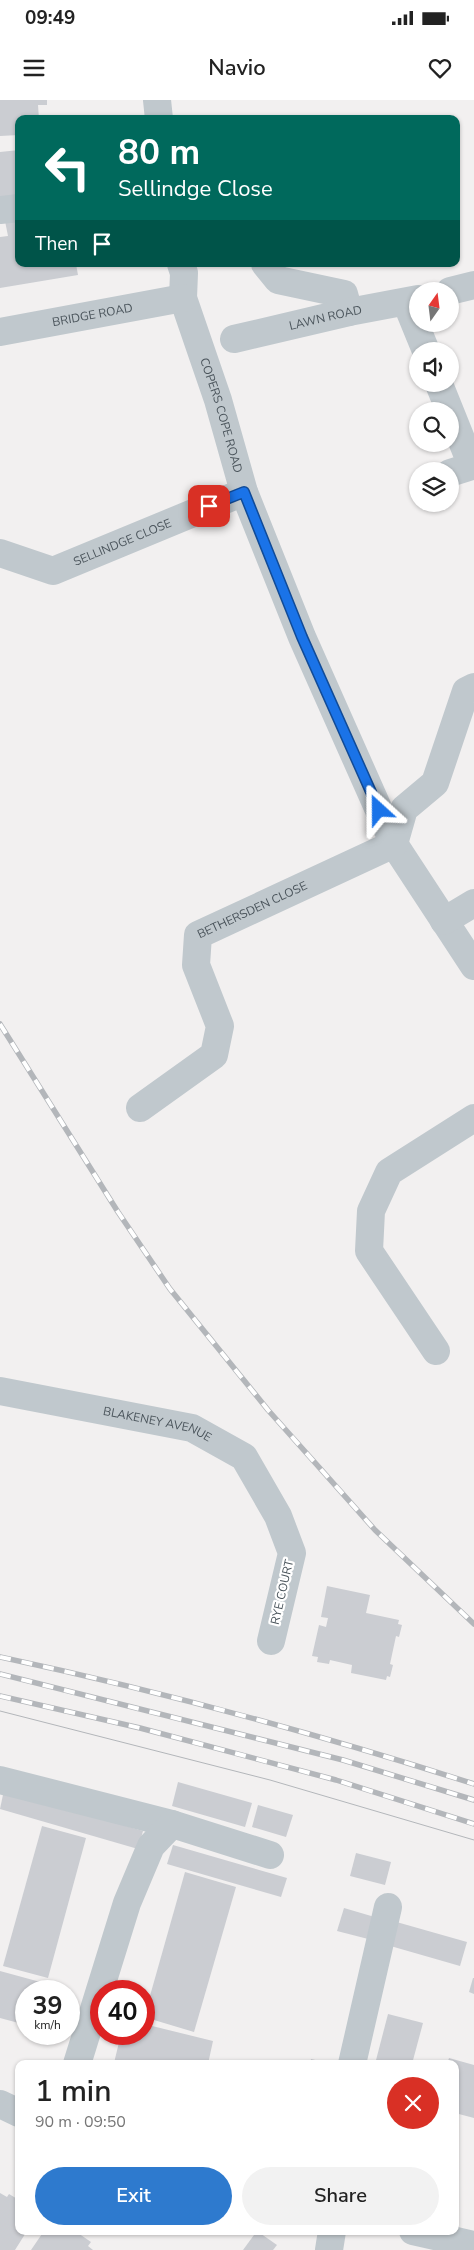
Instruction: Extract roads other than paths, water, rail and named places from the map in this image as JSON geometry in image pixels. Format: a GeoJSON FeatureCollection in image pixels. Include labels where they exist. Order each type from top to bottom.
{"type":"FeatureCollection","features":[{"type":"Feature","properties":{"kind":"street"},"geometry":{"type":"LineString","coordinates":[[157,100],[159,115]]}},
{"type":"Feature","properties":{"kind":"street"},"geometry":{"type":"LineString","coordinates":[[0,210],[15,208]]}},
{"type":"Feature","properties":{"kind":"street","name":"COPERS COPE ROAD"},"geometry":{"type":"LineString","coordinates":[[182,267],[184,273],[183,298],[218,400],[244,492],[302,637],[394,844],[474,966]]}},
{"type":"Feature","properties":{"kind":"street"},"geometry":{"type":"LineString","coordinates":[[267,267],[278,280],[344,294],[348,312]]}},
{"type":"Feature","properties":{"kind":"street"},"geometry":{"type":"LineString","coordinates":[[459,289],[474,285]]}},
{"type":"Feature","properties":{"kind":"street","name":"BRIDGE ROAD"},"geometry":{"type":"LineString","coordinates":[[0,332],[183,298]]}},
{"type":"Feature","properties":{"kind":"street","name":"LAWN ROAD"},"geometry":{"type":"LineString","coordinates":[[234,339],[348,312],[409,302]]}},
{"type":"Feature","properties":{"kind":"street"},"geometry":{"type":"LineString","coordinates":[[442,392],[472,466],[459,470]]}},
{"type":"Feature","properties":{"kind":"street","name":"SELLINDGE CLOSE"},"geometry":{"type":"LineString","coordinates":[[0,553],[53,571],[244,492]]}},
{"type":"Feature","properties":{"kind":"street"},"geometry":{"type":"LineString","coordinates":[[394,844],[404,809],[434,783],[466,691],[474,687]]}},
{"type":"Feature","properties":{"kind":"street","name":"BETHERSDEN CLOSE"},"geometry":{"type":"LineString","coordinates":[[140,1108],[214,1055],[220,1026],[196,964],[198,935],[394,844]]}},
{"type":"Feature","properties":{"kind":"street"},"geometry":{"type":"LineString","coordinates":[[444,921],[474,902]]}},
{"type":"Feature","properties":{"kind":"street"},"geometry":{"type":"LineString","coordinates":[[436,1350],[369,1251],[371,1211],[389,1172],[474,1118]]}},
{"type":"Feature","properties":{"kind":"street","name":"BLAKENEY AVENUE"},"geometry":{"type":"LineString","coordinates":[[0,1391],[192,1428],[244,1457],[278,1516]]}},
{"type":"Feature","properties":{"kind":"street","name":"RYE COURT"},"geometry":{"type":"LineString","coordinates":[[271,1641],[292,1553],[278,1516]]}},
{"type":"Feature","properties":{"kind":"street"},"geometry":{"type":"LineString","coordinates":[[0,1780],[172,1824],[270,1855]]}},
{"type":"Feature","properties":{"kind":"street"},"geometry":{"type":"LineString","coordinates":[[78,2060],[127,1903],[151,1846],[172,1824]]}},
{"type":"Feature","properties":{"kind":"street"},"geometry":{"type":"LineString","coordinates":[[353,2060],[388,1907]]}},
{"type":"Feature","properties":{"kind":"street"},"geometry":{"type":"LineString","coordinates":[[0,2104],[15,2111]]}},
{"type":"Feature","properties":{"kind":"street"},"geometry":{"type":"LineString","coordinates":[[430,2235],[474,2245]]}},
{"type":"Feature","properties":{"kind":"tram line"},"geometry":{"type":"LineString","coordinates":[[0,1711],[270,1780],[474,1840]]}},
{"type":"Feature","properties":{"kind":"railway"},"geometry":{"type":"LineString","coordinates":[[0,1024],[118,1212],[170,1289],[268,1410],[375,1530],[474,1624]]}},
{"type":"Feature","properties":{"kind":"railway"},"geometry":{"type":"LineString","coordinates":[[0,1657],[179,1699],[298,1731],[474,1784]]}},
{"type":"Feature","properties":{"kind":"railway"},"geometry":{"type":"LineString","coordinates":[[0,1674],[343,1760],[474,1800]]}},
{"type":"Feature","properties":{"kind":"railway"},"geometry":{"type":"LineString","coordinates":[[0,1696],[140,1728],[336,1780],[474,1824]]}}]}
